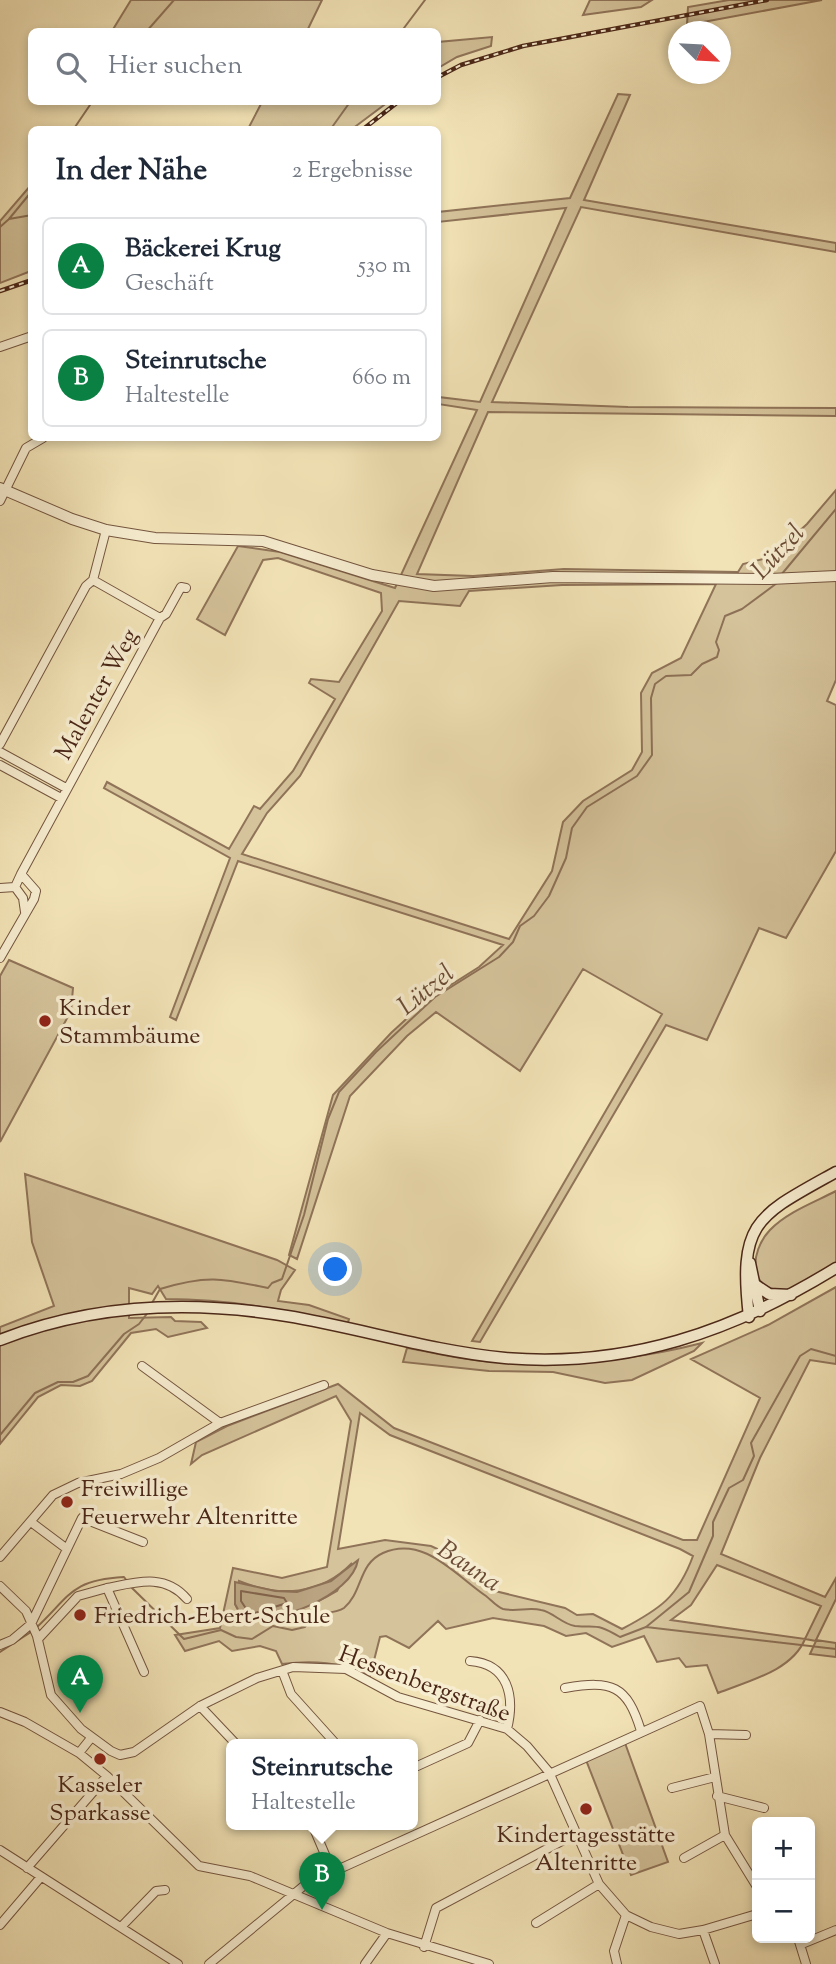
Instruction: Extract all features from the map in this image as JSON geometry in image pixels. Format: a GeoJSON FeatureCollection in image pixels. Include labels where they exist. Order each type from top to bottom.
{"type":"FeatureCollection","features":[{"type":"Feature","properties":{"kind":"main road"},"geometry":{"type":"LineString","coordinates":[[749,1317],[744,1265],[751,1236],[776,1208],[836,1172]]}},
{"type":"Feature","properties":{"kind":"main road"},"geometry":{"type":"LineString","coordinates":[[760,1311],[750,1258],[754,1240],[765,1222],[799,1197],[836,1179]]}},
{"type":"Feature","properties":{"kind":"main road"},"geometry":{"type":"LineString","coordinates":[[0,1340],[73,1317],[132,1308],[227,1308],[277,1315],[462,1352],[551,1359],[607,1356],[661,1347],[749,1317],[836,1268]]}},
{"type":"Feature","properties":{"kind":"main road"},"geometry":{"type":"LineString","coordinates":[[753,1283],[769,1294],[793,1294]]}},
{"type":"Feature","properties":{"kind":"street"},"geometry":{"type":"LineString","coordinates":[[0,347],[28,337]]}},
{"type":"Feature","properties":{"kind":"street"},"geometry":{"type":"LineString","coordinates":[[0,501],[3,489],[26,448],[38,441]]}},
{"type":"Feature","properties":{"kind":"street"},"geometry":{"type":"LineString","coordinates":[[3,489],[72,519],[106,530],[155,538],[263,541],[372,575],[434,586],[553,577],[771,579],[836,576]]}},
{"type":"Feature","properties":{"kind":"street"},"geometry":{"type":"LineString","coordinates":[[0,744],[86,586],[93,580],[106,530]]}},
{"type":"Feature","properties":{"kind":"street","name":"Malenter Weg"},"geometry":{"type":"LineString","coordinates":[[93,580],[160,618]]}},
{"type":"Feature","properties":{"kind":"street","name":"Malenter Weg"},"geometry":{"type":"LineString","coordinates":[[15,887],[160,618],[166,614],[181,587],[186,588]]}},
{"type":"Feature","properties":{"kind":"street"},"geometry":{"type":"LineString","coordinates":[[0,752],[66,788]]}},
{"type":"Feature","properties":{"kind":"street"},"geometry":{"type":"LineString","coordinates":[[0,765],[61,798]]}},
{"type":"Feature","properties":{"kind":"street"},"geometry":{"type":"LineString","coordinates":[[0,958],[36,891],[22,874]]}},
{"type":"Feature","properties":{"kind":"street"},"geometry":{"type":"LineString","coordinates":[[0,888],[15,887],[23,898],[25,912]]}},
{"type":"Feature","properties":{"kind":"street"},"geometry":{"type":"LineString","coordinates":[[142,1366],[220,1423]]}},
{"type":"Feature","properties":{"kind":"street"},"geometry":{"type":"LineString","coordinates":[[0,1557],[53,1495],[78,1483],[121,1474],[159,1458],[220,1423],[324,1385]]}},
{"type":"Feature","properties":{"kind":"street"},"geometry":{"type":"LineString","coordinates":[[35,1631],[82,1518],[143,1542]]}},
{"type":"Feature","properties":{"kind":"street"},"geometry":{"type":"LineString","coordinates":[[31,1522],[67,1549]]}},
{"type":"Feature","properties":{"kind":"street"},"geometry":{"type":"LineString","coordinates":[[0,1645],[35,1631],[78,1596],[107,1588],[163,1582],[177,1587],[187,1599]]}},
{"type":"Feature","properties":{"kind":"street"},"geometry":{"type":"LineString","coordinates":[[0,1586],[21,1605],[35,1631],[51,1695],[91,1738],[79,1753]]}},
{"type":"Feature","properties":{"kind":"street"},"geometry":{"type":"LineString","coordinates":[[107,1588],[144,1671]]}},
{"type":"Feature","properties":{"kind":"street"},"geometry":{"type":"LineString","coordinates":[[470,1661],[485,1662],[499,1673],[509,1691],[512,1707],[507,1729]]}},
{"type":"Feature","properties":{"kind":"street","name":"Hessenbergstraße"},"geometry":{"type":"LineString","coordinates":[[91,1738],[120,1755],[128,1755],[148,1744],[200,1706],[237,1686],[283,1673],[293,1667],[346,1669],[398,1697],[507,1729],[527,1746],[549,1772],[599,1884],[626,1915],[651,1927],[679,1934],[752,1915]]}},
{"type":"Feature","properties":{"kind":"street"},"geometry":{"type":"LineString","coordinates":[[283,1673],[291,1694],[331,1739]]}},
{"type":"Feature","properties":{"kind":"street"},"geometry":{"type":"LineString","coordinates":[[565,1688],[581,1686],[619,1691],[633,1704],[641,1731]]}},
{"type":"Feature","properties":{"kind":"street"},"geometry":{"type":"LineString","coordinates":[[200,1706],[231,1739]]}},
{"type":"Feature","properties":{"kind":"street"},"geometry":{"type":"LineString","coordinates":[[209,1964],[306,1884],[549,1772],[701,1706],[709,1734],[725,1835],[753,1880]]}},
{"type":"Feature","properties":{"kind":"street"},"geometry":{"type":"LineString","coordinates":[[0,1712],[25,1722],[79,1753],[107,1776],[200,1866],[250,1876],[424,1947],[489,1964]]}},
{"type":"Feature","properties":{"kind":"street"},"geometry":{"type":"LineString","coordinates":[[418,1766],[468,1743],[480,1720]]}},
{"type":"Feature","properties":{"kind":"street"},"geometry":{"type":"LineString","coordinates":[[709,1734],[746,1735]]}},
{"type":"Feature","properties":{"kind":"street"},"geometry":{"type":"LineString","coordinates":[[27,1868],[107,1776]]}},
{"type":"Feature","properties":{"kind":"street"},"geometry":{"type":"LineString","coordinates":[[672,1788],[715,1777]]}},
{"type":"Feature","properties":{"kind":"street"},"geometry":{"type":"LineString","coordinates":[[717,1796],[764,1808]]}},
{"type":"Feature","properties":{"kind":"street"},"geometry":{"type":"LineString","coordinates":[[315,1830],[332,1871]]}},
{"type":"Feature","properties":{"kind":"street"},"geometry":{"type":"LineString","coordinates":[[424,1947],[436,1908],[575,1833]]}},
{"type":"Feature","properties":{"kind":"street"},"geometry":{"type":"LineString","coordinates":[[684,1858],[725,1835]]}},
{"type":"Feature","properties":{"kind":"street"},"geometry":{"type":"LineString","coordinates":[[0,1850],[178,1964]]}},
{"type":"Feature","properties":{"kind":"street"},"geometry":{"type":"LineString","coordinates":[[0,1925],[40,1878]]}},
{"type":"Feature","properties":{"kind":"street"},"geometry":{"type":"LineString","coordinates":[[536,1923],[599,1884]]}},
{"type":"Feature","properties":{"kind":"street"},"geometry":{"type":"LineString","coordinates":[[121,1927],[156,1891],[165,1890]]}},
{"type":"Feature","properties":{"kind":"street"},"geometry":{"type":"LineString","coordinates":[[617,1964],[614,1951],[626,1915]]}},
{"type":"Feature","properties":{"kind":"street"},"geometry":{"type":"LineString","coordinates":[[703,1930],[715,1964]]}},
{"type":"Feature","properties":{"kind":"street"},"geometry":{"type":"LineString","coordinates":[[815,1936],[832,1931]]}},
{"type":"Feature","properties":{"kind":"street"},"geometry":{"type":"LineString","coordinates":[[365,1964],[387,1933]]}},
{"type":"Feature","properties":{"kind":"street"},"geometry":{"type":"LineString","coordinates":[[801,1943],[806,1964]]}},
{"type":"Feature","properties":{"kind":"shaded area"},"geometry":{"type":"Polygon","coordinates":[[[131,0],[322,0],[308,28],[114,28],[131,0]]]}},
{"type":"Feature","properties":{"kind":"shaded area"},"geometry":{"type":"Polygon","coordinates":[[[590,0],[652,0],[641,7],[583,15],[590,0]]]}},
{"type":"Feature","properties":{"kind":"shaded area"},"geometry":{"type":"Polygon","coordinates":[[[729,0],[822,0],[709,21],[687,21],[688,7],[729,0]]]}},
{"type":"Feature","properties":{"kind":"shaded area"},"geometry":{"type":"Polygon","coordinates":[[[492,37],[491,46],[457,57],[441,66],[441,42],[492,37]]]}},
{"type":"Feature","properties":{"kind":"shaded area"},"geometry":{"type":"Polygon","coordinates":[[[618,94],[630,95],[584,200],[836,243],[836,252],[581,207],[492,402],[628,407],[836,408],[836,416],[488,412],[417,574],[473,576],[564,569],[738,572],[743,564],[771,557],[807,524],[836,490],[836,680],[827,701],[836,705],[836,851],[786,938],[759,928],[707,1040],[666,1025],[480,1342],[472,1341],[662,1014],[583,969],[520,1071],[436,1012],[407,1036],[350,1096],[297,1259],[289,1255],[333,1095],[391,1033],[427,1000],[479,967],[503,945],[238,861],[176,1020],[170,1017],[230,858],[104,788],[107,782],[229,849],[254,806],[260,809],[293,771],[335,699],[309,683],[311,679],[339,682],[382,611],[381,593],[278,558],[263,560],[225,635],[197,619],[238,546],[280,552],[395,588],[477,410],[441,404],[441,397],[480,402],[566,208],[441,222],[441,212],[570,198],[618,94]],[[716,584],[562,585],[469,591],[460,606],[399,601],[300,776],[267,813],[242,854],[509,939],[552,871],[563,822],[583,801],[632,770],[642,752],[641,693],[652,673],[681,658],[716,584]]]}},
{"type":"Feature","properties":{"kind":"shaded area"},"geometry":{"type":"Polygon","coordinates":[[[260,105],[384,105],[356,126],[250,126],[260,105]]]}},
{"type":"Feature","properties":{"kind":"shaded area"},"geometry":{"type":"Polygon","coordinates":[[[28,188],[28,272],[0,283],[0,221],[28,188]]]}},
{"type":"Feature","properties":{"kind":"shaded area"},"geometry":{"type":"Polygon","coordinates":[[[9,960],[73,988],[71,1011],[0,1142],[0,976],[9,960]]]}},
{"type":"Feature","properties":{"kind":"shaded area"},"geometry":{"type":"Polygon","coordinates":[[[25,1174],[277,1260],[295,1270],[281,1290],[278,1301],[309,1305],[349,1319],[347,1325],[257,1306],[166,1299],[158,1286],[152,1294],[129,1288],[129,1318],[171,1317],[175,1321],[201,1322],[207,1328],[168,1337],[156,1329],[131,1333],[92,1381],[80,1386],[61,1385],[38,1397],[0,1444],[0,1327],[54,1306],[32,1242],[25,1174]]]}},
{"type":"Feature","properties":{"kind":"shaded area"},"geometry":{"type":"Polygon","coordinates":[[[836,1191],[836,1264],[794,1289],[775,1289],[765,1285],[756,1270],[758,1249],[763,1239],[785,1218],[836,1191]]]}},
{"type":"Feature","properties":{"kind":"shaded area"},"geometry":{"type":"Polygon","coordinates":[[[836,1287],[836,1364],[810,1360],[760,1458],[721,1554],[825,1597],[836,1578],[836,1599],[816,1640],[836,1643],[836,1657],[810,1654],[816,1641],[805,1639],[799,1650],[780,1667],[718,1693],[707,1665],[686,1667],[679,1658],[657,1662],[644,1636],[612,1647],[586,1633],[566,1636],[544,1626],[493,1618],[446,1629],[438,1621],[409,1648],[386,1636],[380,1637],[370,1676],[327,1663],[282,1664],[276,1651],[260,1646],[232,1651],[219,1641],[185,1651],[175,1635],[220,1628],[233,1568],[282,1578],[327,1567],[351,1421],[336,1396],[202,1455],[191,1464],[196,1442],[227,1426],[338,1384],[394,1428],[683,1540],[697,1540],[760,1398],[691,1359],[768,1325],[836,1287]],[[360,1413],[338,1549],[385,1540],[431,1546],[468,1563],[479,1581],[495,1591],[565,1608],[577,1615],[593,1614],[622,1629],[657,1608],[681,1582],[693,1556],[680,1549],[390,1435],[360,1413]],[[352,1563],[340,1574],[313,1587],[284,1591],[269,1590],[239,1581],[235,1604],[242,1617],[253,1619],[291,1613],[337,1591],[352,1563]],[[717,1565],[691,1605],[671,1620],[805,1639],[821,1606],[717,1565]]]}},
{"type":"Feature","properties":{"kind":"shaded area"},"geometry":{"type":"Polygon","coordinates":[[[702,1343],[694,1351],[632,1380],[605,1383],[553,1372],[489,1371],[403,1362],[407,1348],[486,1361],[549,1363],[626,1358],[702,1343]]]}},
{"type":"Feature","properties":{"kind":"shaded area"},"geometry":{"type":"Polygon","coordinates":[[[625,1743],[668,1862],[631,1875],[586,1760],[625,1743]]]}},
{"type":"Feature","properties":{"kind":"water"},"geometry":{"type":"Polygon","coordinates":[[[358,1560],[353,1573],[342,1585],[310,1605],[291,1612],[256,1619],[242,1617],[235,1604],[235,1582],[275,1591],[297,1592],[331,1581],[358,1560]]]}},
{"type":"Feature","properties":{"kind":"waterway"},"geometry":{"type":"LineString","coordinates":[[150,28],[174,0]]}},
{"type":"Feature","properties":{"kind":"waterway"},"geometry":{"type":"LineString","coordinates":[[404,28],[425,0]]}},
{"type":"Feature","properties":{"kind":"waterway"},"geometry":{"type":"LineString","coordinates":[[76,126],[90,105]]}},
{"type":"Feature","properties":{"kind":"waterway"},"geometry":{"type":"LineString","coordinates":[[333,126],[348,105]]}},
{"type":"Feature","properties":{"kind":"waterway"},"geometry":{"type":"LineString","coordinates":[[9,219],[28,196]]}},
{"type":"Feature","properties":{"kind":"waterway"},"geometry":{"type":"LineString","coordinates":[[0,227],[9,219],[28,216]]}},
{"type":"Feature","properties":{"kind":"waterway","name":"Lützel"},"geometry":{"type":"LineString","coordinates":[[781,575],[836,509]]}},
{"type":"Feature","properties":{"kind":"waterway","name":"Lützel"},"geometry":{"type":"LineString","coordinates":[[152,1303],[160,1289],[190,1282],[225,1280],[268,1288],[282,1279],[304,1215],[328,1119],[339,1092],[376,1052],[435,997],[499,957],[513,942],[520,926],[534,916],[549,896],[566,858],[572,828],[587,807],[637,776],[652,755],[651,698],[655,684],[666,676],[691,675],[702,664],[717,657],[719,650],[716,642],[725,616],[742,609],[777,583]]}},
{"type":"Feature","properties":{"kind":"waterway","name":"Lützel"},"geometry":{"type":"LineString","coordinates":[[0,1435],[35,1393],[58,1382],[73,1382],[88,1376],[124,1334],[139,1324],[149,1311]]}},
{"type":"Feature","properties":{"kind":"waterway","name":"Bauna"},"geometry":{"type":"LineString","coordinates":[[130,1586],[184,1639],[221,1630],[236,1637],[252,1639],[273,1626],[292,1630],[305,1627],[313,1615],[341,1610],[355,1594],[365,1571],[375,1558],[398,1549],[412,1549],[451,1568],[503,1609],[541,1610],[570,1625],[602,1628],[620,1637],[646,1627],[689,1592],[713,1536],[713,1522],[729,1488],[743,1480],[754,1456],[751,1443],[800,1356],[811,1349],[836,1356]]}},
{"type":"Feature","properties":{"kind":"waterway","name":"Bauna"},"geometry":{"type":"LineString","coordinates":[[36,1628],[65,1598],[82,1586],[106,1579],[124,1577],[127,1581]]}},
{"type":"Feature","properties":{"kind":"waterway"},"geometry":{"type":"LineString","coordinates":[[646,1627],[836,1649]]}},
{"type":"Feature","properties":{"kind":"waterway","name":"Bauna"},"geometry":{"type":"LineString","coordinates":[[0,1652],[31,1632]]}},
{"type":"Feature","properties":{"kind":"railway"},"geometry":{"type":"LineString","coordinates":[[441,75],[461,65],[523,46],[767,0]]}},
{"type":"Feature","properties":{"kind":"railway"},"geometry":{"type":"LineString","coordinates":[[367,126],[394,105]]}},
{"type":"Feature","properties":{"kind":"railway"},"geometry":{"type":"LineString","coordinates":[[0,291],[28,281]]}},
{"type":"Feature","properties":{"kind":"place","name":"Kinder Stammbäume"},"geometry":{"type":"Point","coordinates":[45,1021]}},
{"type":"Feature","properties":{"kind":"place","name":"Freiwillige Feuerwehr Altenritte"},"geometry":{"type":"Point","coordinates":[67,1502]}},
{"type":"Feature","properties":{"kind":"place","name":"Friedrich-Ebert-Schule"},"geometry":{"type":"Point","coordinates":[80,1615]}},
{"type":"Feature","properties":{"kind":"place","name":"Bäckerei Krug"},"geometry":{"type":"Point","coordinates":[80,1713]}},
{"type":"Feature","properties":{"kind":"place","name":"Kasseler Sparkasse"},"geometry":{"type":"Point","coordinates":[100,1759]}},
{"type":"Feature","properties":{"kind":"place","name":"Kindertagesstätte Altenritte"},"geometry":{"type":"Point","coordinates":[586,1809]}},
{"type":"Feature","properties":{"kind":"place","name":"Steinrutsche"},"geometry":{"type":"Point","coordinates":[322,1910]}}]}
